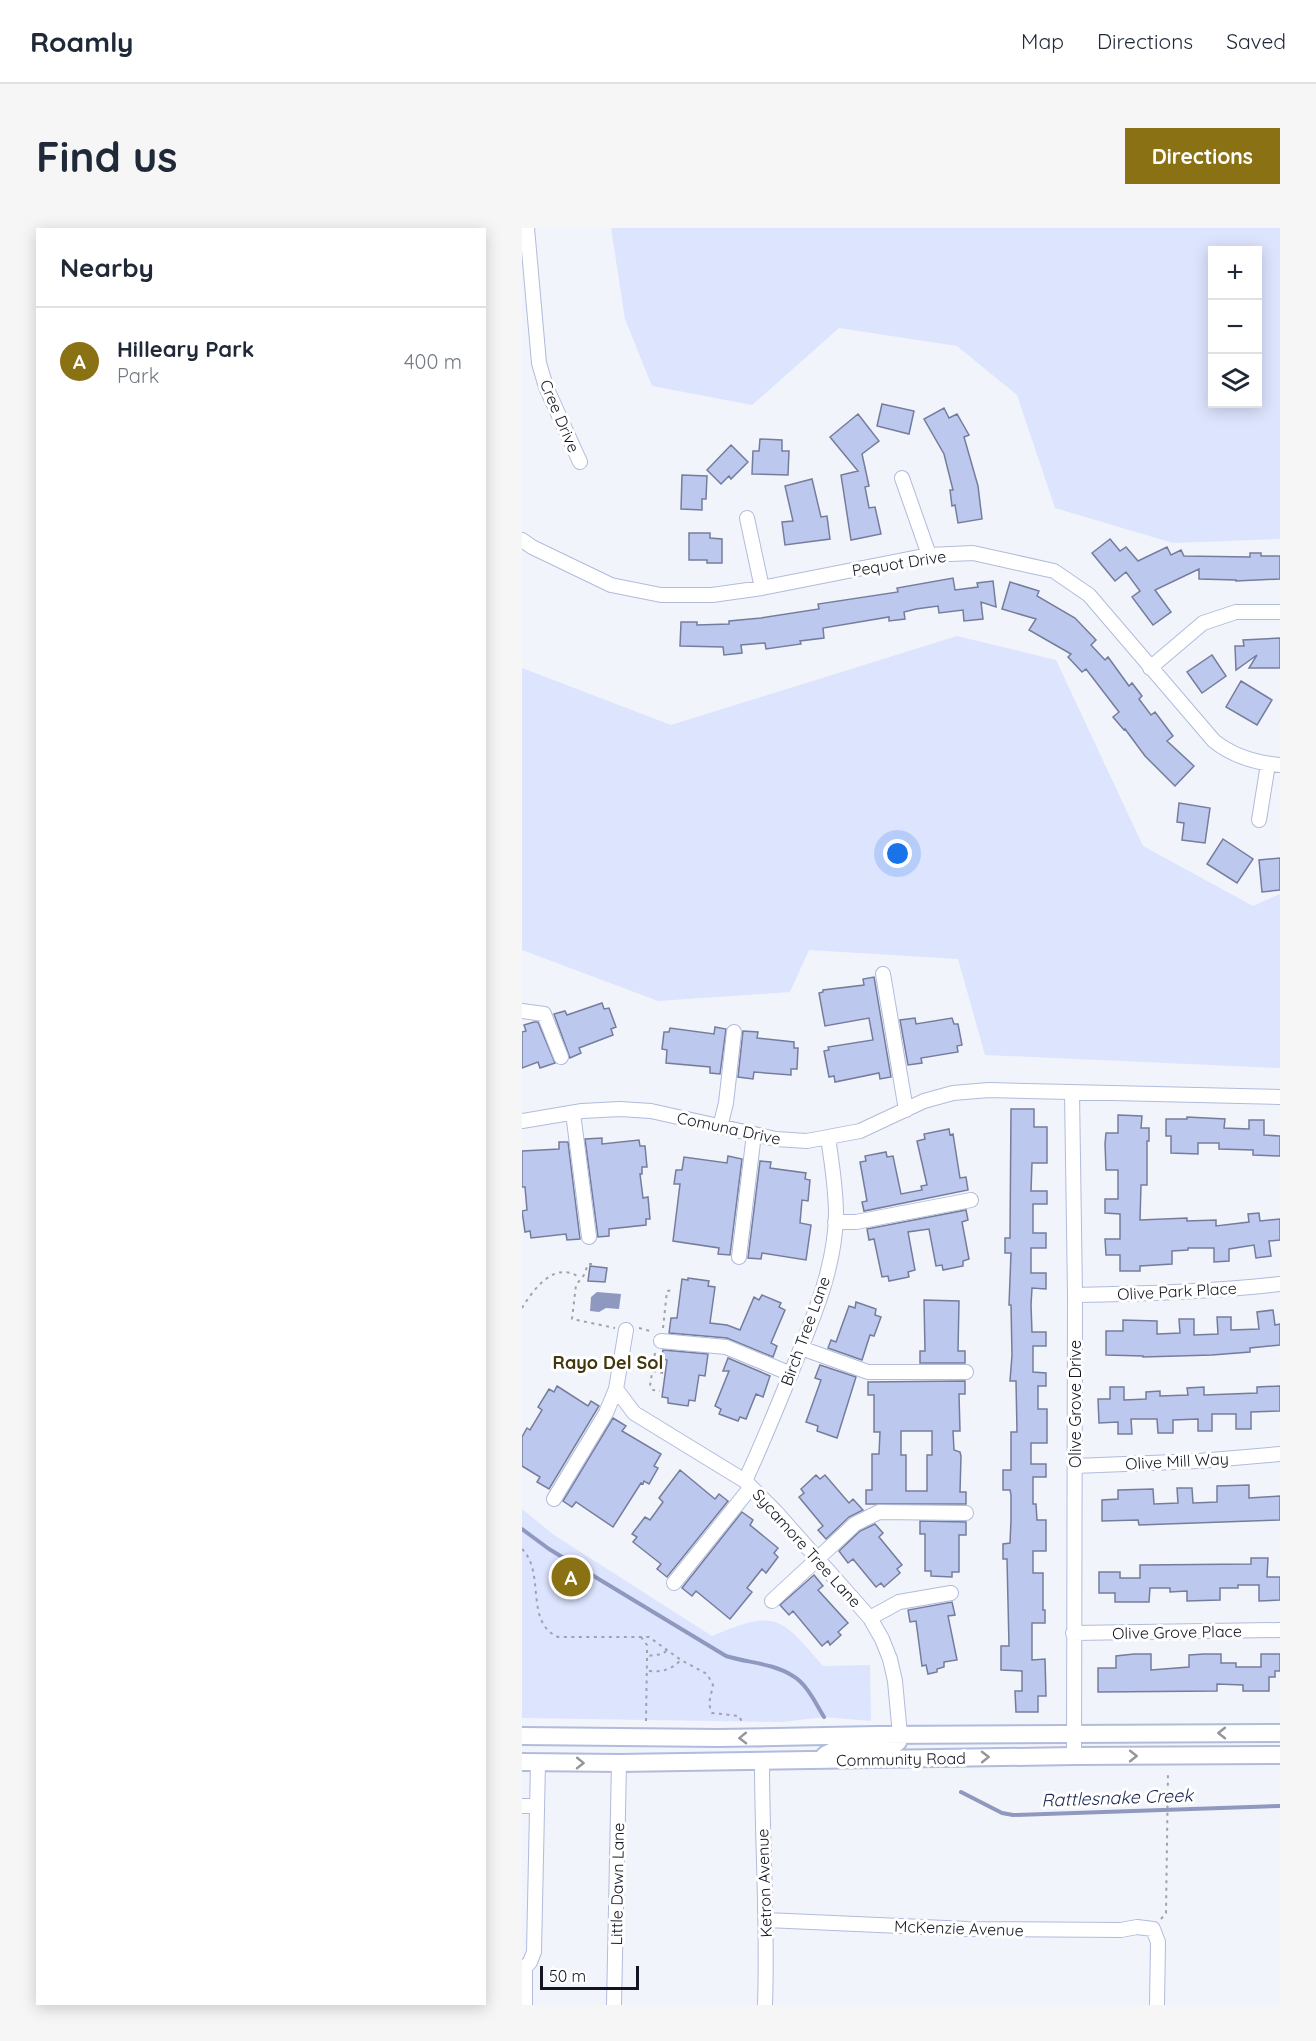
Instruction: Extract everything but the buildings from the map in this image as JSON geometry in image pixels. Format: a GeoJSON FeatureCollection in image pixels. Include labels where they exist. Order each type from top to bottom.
{"type":"FeatureCollection","features":[{"type":"Feature","properties":{"kind":"main road","name":"Community Road"},"geometry":{"type":"LineString","coordinates":[[522,1736],[742,1738],[1280,1733]]}},
{"type":"Feature","properties":{"kind":"main road"},"geometry":{"type":"LineString","coordinates":[[818,1760],[833,1750],[888,1747],[898,1742],[900,1735]]}},
{"type":"Feature","properties":{"kind":"main road"},"geometry":{"type":"LineString","coordinates":[[762,1761],[765,1752],[769,1749],[821,1745],[845,1736]]}},
{"type":"Feature","properties":{"kind":"main road"},"geometry":{"type":"LineString","coordinates":[[530,1762],[541,1748],[600,1746],[618,1737]]}},
{"type":"Feature","properties":{"kind":"main road"},"geometry":{"type":"LineString","coordinates":[[619,1763],[620,1753],[623,1750],[689,1748],[711,1743],[719,1738]]}},
{"type":"Feature","properties":{"kind":"main road","name":"Community Road"},"geometry":{"type":"LineString","coordinates":[[530,1762],[619,1763],[1280,1755]]}},
{"type":"Feature","properties":{"kind":"street","name":"Cree Drive"},"geometry":{"type":"LineString","coordinates":[[527,228],[539,363],[546,387],[580,462]]}},
{"type":"Feature","properties":{"kind":"street"},"geometry":{"type":"LineString","coordinates":[[522,336],[537,336]]}},
{"type":"Feature","properties":{"kind":"street"},"geometry":{"type":"LineString","coordinates":[[902,478],[929,555]]}},
{"type":"Feature","properties":{"kind":"street"},"geometry":{"type":"LineString","coordinates":[[747,518],[762,588]]}},
{"type":"Feature","properties":{"kind":"street","name":"Pequot Drive"},"geometry":{"type":"LineString","coordinates":[[522,540],[610,585],[661,595],[712,595],[762,588],[929,555],[974,553],[1054,571],[1089,595],[1214,741],[1244,757],[1274,764]]}},
{"type":"Feature","properties":{"kind":"street"},"geometry":{"type":"LineString","coordinates":[[1150,668],[1203,623],[1236,612],[1280,612]]}},
{"type":"Feature","properties":{"kind":"street"},"geometry":{"type":"LineString","coordinates":[[1259,820],[1274,764]]}},
{"type":"Feature","properties":{"kind":"street"},"geometry":{"type":"LineString","coordinates":[[883,974],[906,1110]]}},
{"type":"Feature","properties":{"kind":"street"},"geometry":{"type":"LineString","coordinates":[[522,1011],[544,1014],[561,1058]]}},
{"type":"Feature","properties":{"kind":"street"},"geometry":{"type":"LineString","coordinates":[[720,1127],[726,1103],[734,1032]]}},
{"type":"Feature","properties":{"kind":"street","name":"Comuna Drive"},"geometry":{"type":"LineString","coordinates":[[522,1121],[620,1109],[651,1111],[777,1139],[807,1141],[860,1131],[924,1101],[953,1093],[989,1090],[1072,1092]]}},
{"type":"Feature","properties":{"kind":"street"},"geometry":{"type":"LineString","coordinates":[[1072,1092],[1280,1097]]}},
{"type":"Feature","properties":{"kind":"street","name":"Olive Grove Drive"},"geometry":{"type":"LineString","coordinates":[[1072,1092],[1075,1295],[1074,1756]]}},
{"type":"Feature","properties":{"kind":"street"},"geometry":{"type":"LineString","coordinates":[[573,1113],[589,1237]]}},
{"type":"Feature","properties":{"kind":"street"},"geometry":{"type":"LineString","coordinates":[[739,1257],[754,1134]]}},
{"type":"Feature","properties":{"kind":"street","name":"Birch Tree Lane"},"geometry":{"type":"LineString","coordinates":[[674,1583],[748,1484],[823,1286],[833,1247],[835,1222],[834,1182],[828,1138]]}},
{"type":"Feature","properties":{"kind":"street"},"geometry":{"type":"LineString","coordinates":[[835,1222],[856,1222],[971,1200]]}},
{"type":"Feature","properties":{"kind":"street","name":"Olive Park Place"},"geometry":{"type":"LineString","coordinates":[[1075,1295],[1216,1291],[1280,1284]]}},
{"type":"Feature","properties":{"kind":"street"},"geometry":{"type":"LineString","coordinates":[[554,1499],[606,1413],[616,1389],[626,1330]]}},
{"type":"Feature","properties":{"kind":"street"},"geometry":{"type":"LineString","coordinates":[[662,1337],[726,1347],[791,1374]]}},
{"type":"Feature","properties":{"kind":"street"},"geometry":{"type":"LineString","coordinates":[[801,1348],[868,1372],[966,1372]]}},
{"type":"Feature","properties":{"kind":"street","name":"Sycamore Tree Lane"},"geometry":{"type":"LineString","coordinates":[[616,1389],[634,1413],[748,1484],[870,1618],[890,1659],[895,1681],[900,1735]]}},
{"type":"Feature","properties":{"kind":"street","name":"Olive Mill Way"},"geometry":{"type":"LineString","coordinates":[[1075,1466],[1199,1461],[1280,1454]]}},
{"type":"Feature","properties":{"kind":"street"},"geometry":{"type":"LineString","coordinates":[[772,1601],[855,1524],[879,1512],[966,1513]]}},
{"type":"Feature","properties":{"kind":"street"},"geometry":{"type":"LineString","coordinates":[[870,1618],[899,1602],[951,1593]]}},
{"type":"Feature","properties":{"kind":"street","name":"Olive Grove Place"},"geometry":{"type":"LineString","coordinates":[[1073,1633],[1280,1630]]}},
{"type":"Feature","properties":{"kind":"street","name":"Ketron Avenue"},"geometry":{"type":"LineString","coordinates":[[762,1761],[766,1920],[765,2005]]}},
{"type":"Feature","properties":{"kind":"street"},"geometry":{"type":"LineString","coordinates":[[525,2005],[523,1969],[534,1952],[529,1866],[537,1806],[530,1762]]}},
{"type":"Feature","properties":{"kind":"street","name":"Little Dawn Lane"},"geometry":{"type":"LineString","coordinates":[[614,2005],[619,1763]]}},
{"type":"Feature","properties":{"kind":"street"},"geometry":{"type":"LineString","coordinates":[[522,1806],[537,1806]]}},
{"type":"Feature","properties":{"kind":"street","name":"McKenzie Avenue"},"geometry":{"type":"LineString","coordinates":[[766,1920],[968,1929],[1121,1930],[1137,1927],[1152,1929],[1158,1942],[1157,2005]]}},
{"type":"Feature","properties":{"kind":"path"},"geometry":{"type":"LineString","coordinates":[[592,1264],[588,1264],[580,1278],[576,1289],[572,1319],[606,1327]]}},
{"type":"Feature","properties":{"kind":"path"},"geometry":{"type":"LineString","coordinates":[[522,1308],[537,1285],[546,1278],[567,1272],[574,1273],[580,1278]]}},
{"type":"Feature","properties":{"kind":"path"},"geometry":{"type":"LineString","coordinates":[[660,1391],[651,1389],[653,1371],[656,1350],[662,1337],[667,1291],[674,1290]]}},
{"type":"Feature","properties":{"kind":"path"},"geometry":{"type":"LineString","coordinates":[[653,1371],[663,1373]]}},
{"type":"Feature","properties":{"kind":"path"},"geometry":{"type":"LineString","coordinates":[[522,1550],[531,1561],[540,1615],[543,1626],[549,1633],[558,1637],[649,1637],[681,1660],[707,1674],[713,1685],[709,1704],[712,1713],[741,1717],[742,1738]]}},
{"type":"Feature","properties":{"kind":"path"},"geometry":{"type":"LineString","coordinates":[[641,1637],[647,1644],[646,1721]]}},
{"type":"Feature","properties":{"kind":"path"},"geometry":{"type":"LineString","coordinates":[[647,1656],[663,1654],[667,1650]]}},
{"type":"Feature","properties":{"kind":"path"},"geometry":{"type":"LineString","coordinates":[[648,1671],[666,1671],[681,1660]]}},
{"type":"Feature","properties":{"kind":"path"},"geometry":{"type":"LineString","coordinates":[[1166,1913],[1168,1774]]}},
{"type":"Feature","properties":{"kind":"shaded area"},"geometry":{"type":"Polygon","coordinates":[[[611,228],[1280,228],[1280,539],[1173,543],[1055,508],[1017,395],[957,346],[839,328],[752,405],[652,386],[625,319],[611,228]]]}},
{"type":"Feature","properties":{"kind":"shaded area"},"geometry":{"type":"Polygon","coordinates":[[[957,636],[1056,660],[1143,846],[1253,906],[1280,894],[1280,1068],[985,1055],[958,959],[809,950],[790,992],[658,1001],[522,950],[522,668],[671,725],[957,636]]]}},
{"type":"Feature","properties":{"kind":"shaded area"},"geometry":{"type":"Polygon","coordinates":[[[597,1292],[621,1294],[619,1309],[606,1308],[599,1312],[590,1311],[591,1297],[597,1292]]]}},
{"type":"Feature","properties":{"kind":"shaded area"},"geometry":{"type":"Polygon","coordinates":[[[522,1509],[554,1535],[712,1636],[750,1623],[775,1622],[796,1636],[823,1666],[870,1665],[871,1721],[824,1717],[783,1722],[522,1718],[522,1509]]]}},
{"type":"Feature","properties":{"kind":"waterway","name":"Rattlesnake Creek"},"geometry":{"type":"LineString","coordinates":[[522,1529],[549,1549],[726,1656],[769,1666],[793,1676],[807,1689],[824,1717]]}},
{"type":"Feature","properties":{"kind":"waterway","name":"Rattlesnake Creek"},"geometry":{"type":"LineString","coordinates":[[961,1792],[1002,1813],[1013,1815],[1280,1806]]}},
{"type":"Feature","properties":{"kind":"place","name":"Hilleary Park"},"geometry":{"type":"Point","coordinates":[571,1577]}},
{"type":"Feature","properties":{"kind":"district","name":"Rayo Del Sol"},"geometry":{"type":"Point","coordinates":[608,1363]}}]}
